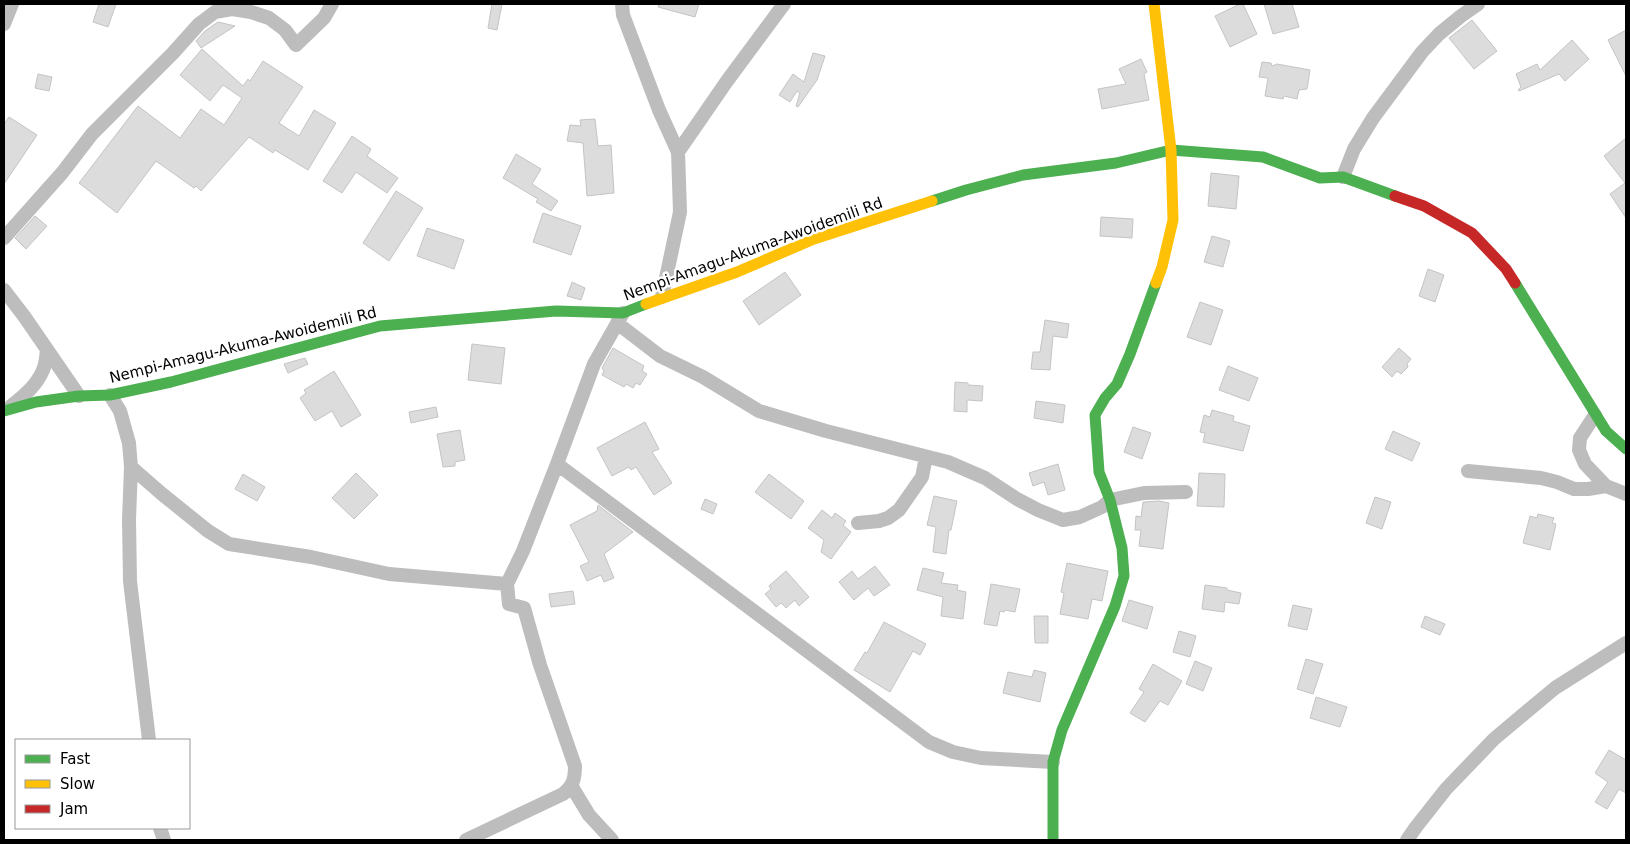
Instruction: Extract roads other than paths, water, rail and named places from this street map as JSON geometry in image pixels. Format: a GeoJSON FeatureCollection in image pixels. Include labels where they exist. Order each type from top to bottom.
{"type":"FeatureCollection","features":[{"type":"Feature","properties":{"kind":"street"},"geometry":{"type":"LineString","coordinates":[[4,24],[12,4]]}},
{"type":"Feature","properties":{"kind":"street"},"geometry":{"type":"LineString","coordinates":[[4,238],[62,173],[92,134],[173,53],[199,24],[215,12],[232,9],[251,12],[269,18],[285,30],[296,45],[324,18],[332,4]]}},
{"type":"Feature","properties":{"kind":"street"},"geometry":{"type":"LineString","coordinates":[[622,4],[622,15],[659,110],[678,152],[680,212],[662,296]]}},
{"type":"Feature","properties":{"kind":"street"},"geometry":{"type":"LineString","coordinates":[[678,152],[727,81],[784,4]]}},
{"type":"Feature","properties":{"kind":"street"},"geometry":{"type":"LineString","coordinates":[[1053,840],[1052,762],[1062,730],[1115,606],[1124,576],[1122,548],[1110,500],[1099,472],[1095,415],[1105,398],[1117,384],[1130,354],[1162,267],[1173,220],[1171,150],[1154,4]]}},
{"type":"Feature","properties":{"kind":"street"},"geometry":{"type":"LineString","coordinates":[[1343,177],[1354,149],[1373,118],[1422,52],[1460,16],[1478,4]]}},
{"type":"Feature","properties":{"kind":"street","name":"Nempi-Amagu-Akuma-Awoidemili Rd"},"geometry":{"type":"LineString","coordinates":[[5,410],[36,402],[79,396],[110,395],[171,382],[380,326],[556,311],[620,318],[662,296],[737,272],[814,239],[966,190],[1024,174],[1116,163],[1171,150],[1263,157],[1320,178],[1343,177],[1424,206],[1472,233],[1506,269],[1606,432],[1626,449]]}},
{"type":"Feature","properties":{"kind":"street"},"geometry":{"type":"LineString","coordinates":[[4,290],[79,396]]}},
{"type":"Feature","properties":{"kind":"street"},"geometry":{"type":"LineString","coordinates":[[466,840],[563,794],[572,787],[575,777],[574,766],[540,665],[524,608],[508,604],[507,584],[523,551],[594,364],[620,318],[660,356],[703,377],[759,411],[826,431],[948,462],[985,478],[1016,499],[1063,520],[1080,517],[1102,508],[1110,500],[1144,493],[1186,492]]}},
{"type":"Feature","properties":{"kind":"street"},"geometry":{"type":"LineString","coordinates":[[5,410],[25,396],[36,382],[44,369],[47,350]]}},
{"type":"Feature","properties":{"kind":"street"},"geometry":{"type":"LineString","coordinates":[[110,395],[120,410],[129,443],[131,467],[129,520],[130,581],[149,739]]}},
{"type":"Feature","properties":{"kind":"street"},"geometry":{"type":"LineString","coordinates":[[1595,415],[1580,438],[1579,450],[1585,464],[1606,486],[1626,494]]}},
{"type":"Feature","properties":{"kind":"street"},"geometry":{"type":"LineString","coordinates":[[858,523],[879,521],[888,518],[899,510],[922,477],[926,457]]}},
{"type":"Feature","properties":{"kind":"street"},"geometry":{"type":"LineString","coordinates":[[557,464],[929,742],[953,752],[982,758],[1052,762]]}},
{"type":"Feature","properties":{"kind":"street"},"geometry":{"type":"LineString","coordinates":[[131,467],[208,531],[229,544],[311,557],[389,574],[507,584]]}},
{"type":"Feature","properties":{"kind":"street"},"geometry":{"type":"LineString","coordinates":[[1468,471],[1540,478],[1558,482],[1574,489],[1606,486]]}},
{"type":"Feature","properties":{"kind":"street"},"geometry":{"type":"LineString","coordinates":[[1407,840],[1446,789],[1494,739],[1555,688],[1626,642]]}},
{"type":"Feature","properties":{"kind":"street"},"geometry":{"type":"LineString","coordinates":[[572,787],[589,815],[612,840]]}}]}
